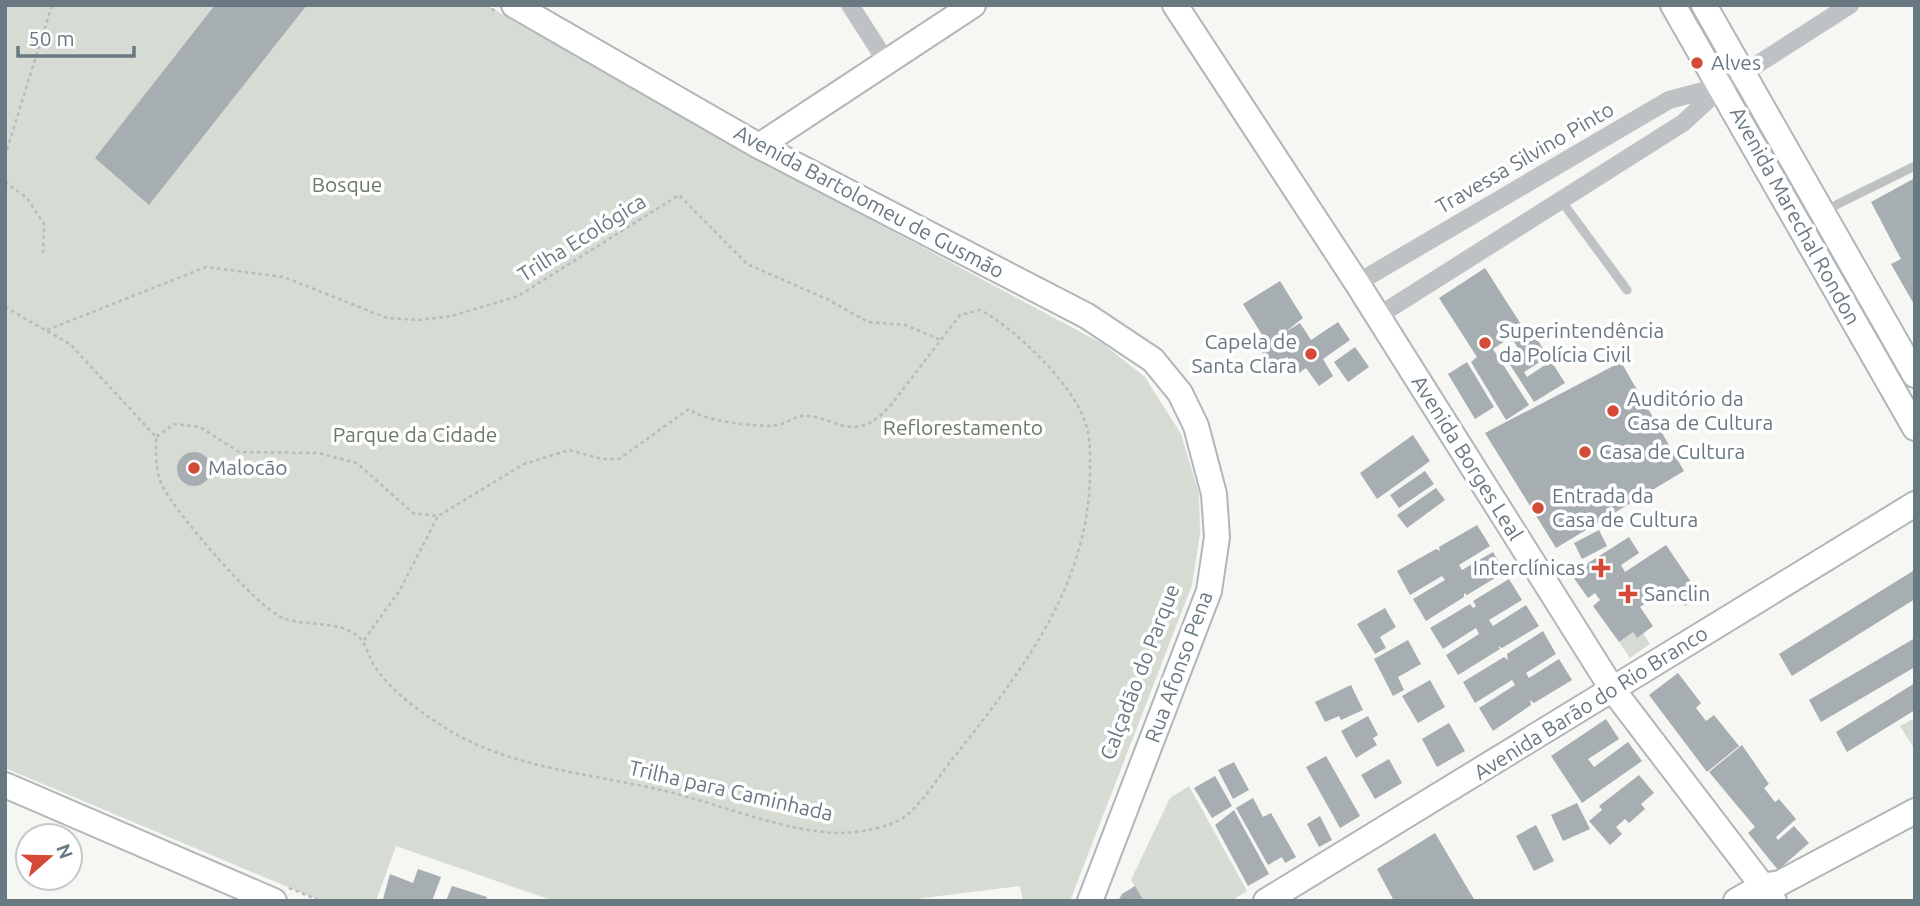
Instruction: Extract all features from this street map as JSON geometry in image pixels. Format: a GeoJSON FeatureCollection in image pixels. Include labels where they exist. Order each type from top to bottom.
{"type":"FeatureCollection","features":[{"type":"Feature","properties":{"kind":"main road"},"geometry":{"type":"LineString","coordinates":[[759,146],[973,5]]}},
{"type":"Feature","properties":{"kind":"main road","name":"Avenida Borges Leal"},"geometry":{"type":"LineString","coordinates":[[1175,5],[1357,283],[1613,690],[1770,893]]}},
{"type":"Feature","properties":{"kind":"main road","name":"Avenida Marechal Rondon"},"geometry":{"type":"LineString","coordinates":[[1673,5],[1915,428]]}},
{"type":"Feature","properties":{"kind":"main road","name":"Avenida Marechal Rondon"},"geometry":{"type":"LineString","coordinates":[[1704,5],[1915,375]]}},
{"type":"Feature","properties":{"kind":"main road","name":"Avenida Bartolomeu de Gusmão"},"geometry":{"type":"LineString","coordinates":[[506,9],[759,146],[1087,316],[1125,339],[1168,375],[1196,426]]}},
{"type":"Feature","properties":{"kind":"main road","name":"Rua Afonso Pena"},"geometry":{"type":"LineString","coordinates":[[1090,901],[1209,591],[1217,537],[1214,494],[1196,426]]}},
{"type":"Feature","properties":{"kind":"main road","name":"Avenida Barão do Rio Branco"},"geometry":{"type":"LineString","coordinates":[[1266,901],[1915,504]]}},
{"type":"Feature","properties":{"kind":"main road"},"geometry":{"type":"LineString","coordinates":[[5,785],[274,901]]}},
{"type":"Feature","properties":{"kind":"main road"},"geometry":{"type":"LineString","coordinates":[[1736,901],[1770,893],[1915,811]]}},
{"type":"Feature","properties":{"kind":"street"},"geometry":{"type":"LineString","coordinates":[[850,5],[886,61]]}},
{"type":"Feature","properties":{"kind":"street","name":"Travessa Silvino Pinto"},"geometry":{"type":"LineString","coordinates":[[1378,316],[1683,123],[1722,87],[1850,5]]}},
{"type":"Feature","properties":{"kind":"street","name":"Travessa Silvino Pinto"},"geometry":{"type":"LineString","coordinates":[[1357,283],[1669,100],[1722,87]]}},
{"type":"Feature","properties":{"kind":"lane"},"geometry":{"type":"LineString","coordinates":[[1836,205],[1915,166]]}},
{"type":"Feature","properties":{"kind":"lane"},"geometry":{"type":"LineString","coordinates":[[1560,200],[1627,290]]}},
{"type":"Feature","properties":{"kind":"path"},"geometry":{"type":"LineString","coordinates":[[5,156],[52,5]]}},
{"type":"Feature","properties":{"kind":"path"},"geometry":{"type":"LineString","coordinates":[[486,5],[506,9]]}},
{"type":"Feature","properties":{"kind":"path"},"geometry":{"type":"LineString","coordinates":[[5,182],[27,198],[44,224],[43,253]]}},
{"type":"Feature","properties":{"kind":"path","name":"Trilha Ecológica"},"geometry":{"type":"LineString","coordinates":[[47,330],[206,267],[284,277],[387,318],[419,320],[452,316],[518,296],[679,195],[747,264],[829,300],[868,321],[905,325],[941,340]]}},
{"type":"Feature","properties":{"kind":"path"},"geometry":{"type":"LineString","coordinates":[[5,307],[70,344],[156,437],[157,464],[163,488],[252,595],[282,618],[349,630],[364,640],[400,590],[438,516],[413,513],[357,463],[318,453],[239,453],[200,427],[174,424],[156,437]]}},
{"type":"Feature","properties":{"kind":"path","name":"Trilha para Caminhada"},"geometry":{"type":"LineString","coordinates":[[364,640],[374,665],[394,690],[420,712],[469,743],[526,760],[670,792],[821,831],[873,829],[904,818],[926,794],[1030,657],[1074,566],[1087,521],[1090,441],[1084,418],[1067,390],[1016,333],[980,310],[960,315],[922,368],[878,418],[862,426],[844,427],[811,415],[797,416],[779,425],[748,423],[696,416],[689,409],[619,459],[602,459],[569,450],[524,464],[438,516]]}},
{"type":"Feature","properties":{"kind":"green space","name":"Parque da Cidade"},"geometry":{"type":"Polygon","coordinates":[[[5,5],[486,5],[752,156],[1103,344],[1145,377],[1181,434],[1199,494],[1200,533],[1192,585],[1070,901],[1023,901],[1020,886],[899,901],[554,901],[396,846],[376,901],[321,901],[5,768],[5,5]]]}},
{"type":"Feature","properties":{"kind":"green space"},"geometry":{"type":"Polygon","coordinates":[[[1633,632],[1643,633],[1650,644],[1630,658],[1619,642],[1633,632]]]}},
{"type":"Feature","properties":{"kind":"green space"},"geometry":{"type":"Polygon","coordinates":[[[1915,718],[1915,750],[1900,726],[1915,718]]]}},
{"type":"Feature","properties":{"kind":"green space"},"geometry":{"type":"Polygon","coordinates":[[[1189,786],[1247,891],[1231,901],[1144,901],[1131,880],[1170,798],[1189,786]]]}},
{"type":"Feature","properties":{"kind":"building"},"geometry":{"type":"Polygon","coordinates":[[[215,5],[307,5],[149,205],[95,158],[215,5]]]}},
{"type":"Feature","properties":{"kind":"building"},"geometry":{"type":"Polygon","coordinates":[[[1915,178],[1915,306],[1891,264],[1901,259],[1871,202],[1915,178]]]}},
{"type":"Feature","properties":{"kind":"building","name":"Superintendência da Polícia Civil"},"geometry":{"type":"Polygon","coordinates":[[[1485,268],[1524,329],[1516,334],[1523,345],[1536,337],[1548,357],[1524,372],[1527,377],[1551,361],[1565,383],[1534,402],[1505,357],[1518,348],[1511,337],[1493,349],[1529,405],[1506,420],[1471,362],[1477,357],[1439,298],[1485,268]]]}},
{"type":"Feature","properties":{"kind":"building"},"geometry":{"type":"Polygon","coordinates":[[[1280,281],[1303,318],[1284,333],[1300,323],[1311,340],[1338,322],[1350,340],[1323,359],[1333,376],[1319,386],[1306,368],[1299,373],[1287,357],[1271,368],[1259,348],[1267,343],[1243,304],[1280,281]]]}},
{"type":"Feature","properties":{"kind":"building"},"geometry":{"type":"Polygon","coordinates":[[[1355,347],[1369,367],[1348,382],[1334,362],[1355,347]]]}},
{"type":"Feature","properties":{"kind":"building","name":"Superintendência da Polícia Civil"},"geometry":{"type":"Polygon","coordinates":[[[1467,362],[1494,407],[1475,419],[1448,374],[1467,362]]]}},
{"type":"Feature","properties":{"kind":"building","name":"Casa de Cultura"},"geometry":{"type":"Polygon","coordinates":[[[1621,362],[1684,471],[1556,548],[1485,433],[1621,362]]]}},
{"type":"Feature","properties":{"kind":"building"},"geometry":{"type":"Polygon","coordinates":[[[1413,435],[1430,461],[1377,499],[1360,473],[1413,435]]]}},
{"type":"Feature","properties":{"kind":"building","name":"Malocão"},"geometry":{"type":"Polygon","coordinates":[[[194,452],[206,457],[211,469],[206,481],[194,486],[182,481],[177,469],[182,457],[194,452]]]}},
{"type":"Feature","properties":{"kind":"building"},"geometry":{"type":"Polygon","coordinates":[[[1425,471],[1434,484],[1399,508],[1390,495],[1425,471]]]}},
{"type":"Feature","properties":{"kind":"building"},"geometry":{"type":"Polygon","coordinates":[[[1436,488],[1445,500],[1407,528],[1397,515],[1436,488]]]}},
{"type":"Feature","properties":{"kind":"building"},"geometry":{"type":"Polygon","coordinates":[[[1477,525],[1490,546],[1459,565],[1462,570],[1493,552],[1505,572],[1467,595],[1464,593],[1464,597],[1426,621],[1413,599],[1445,580],[1442,576],[1410,595],[1397,571],[1436,549],[1440,551],[1439,547],[1477,525]]]}},
{"type":"Feature","properties":{"kind":"building"},"geometry":{"type":"Polygon","coordinates":[[[1599,530],[1607,546],[1582,559],[1574,543],[1599,530]]]}},
{"type":"Feature","properties":{"kind":"building","name":"Sanclin"},"geometry":{"type":"Polygon","coordinates":[[[1629,537],[1639,553],[1621,565],[1625,572],[1666,545],[1700,595],[1685,606],[1672,586],[1640,607],[1653,626],[1637,638],[1633,632],[1619,642],[1593,606],[1600,600],[1595,593],[1588,598],[1571,574],[1629,537]]]}},
{"type":"Feature","properties":{"kind":"building"},"geometry":{"type":"Polygon","coordinates":[[[1913,571],[1915,599],[1792,676],[1779,654],[1913,571]]]}},
{"type":"Feature","properties":{"kind":"building"},"geometry":{"type":"Polygon","coordinates":[[[1509,579],[1522,600],[1489,620],[1493,626],[1526,605],[1539,626],[1502,648],[1498,646],[1500,649],[1458,675],[1446,655],[1479,634],[1476,628],[1443,649],[1430,628],[1470,604],[1473,608],[1476,606],[1473,601],[1509,579]]]}},
{"type":"Feature","properties":{"kind":"building"},"geometry":{"type":"Polygon","coordinates":[[[1385,608],[1396,627],[1380,637],[1386,648],[1375,654],[1357,624],[1385,608]]]}},
{"type":"Feature","properties":{"kind":"building"},"geometry":{"type":"Polygon","coordinates":[[[1543,631],[1556,654],[1526,673],[1529,678],[1559,659],[1572,680],[1534,703],[1530,700],[1531,705],[1493,731],[1479,708],[1515,685],[1512,680],[1475,703],[1463,682],[1504,657],[1508,660],[1507,654],[1543,631]]]}},
{"type":"Feature","properties":{"kind":"building"},"geometry":{"type":"Polygon","coordinates":[[[1915,638],[1915,667],[1821,722],[1809,700],[1915,638]]]}},
{"type":"Feature","properties":{"kind":"building"},"geometry":{"type":"Polygon","coordinates":[[[1408,640],[1421,664],[1398,677],[1404,690],[1393,696],[1374,659],[1408,640]]]}},
{"type":"Feature","properties":{"kind":"building"},"geometry":{"type":"Polygon","coordinates":[[[1678,673],[1701,703],[1696,708],[1706,721],[1714,715],[1739,746],[1707,772],[1649,695],[1678,673]]]}},
{"type":"Feature","properties":{"kind":"building"},"geometry":{"type":"Polygon","coordinates":[[[1430,680],[1445,707],[1418,723],[1402,696],[1430,680]]]}},
{"type":"Feature","properties":{"kind":"building"},"geometry":{"type":"Polygon","coordinates":[[[1915,683],[1915,710],[1847,752],[1836,732],[1915,683]]]}},
{"type":"Feature","properties":{"kind":"building"},"geometry":{"type":"Polygon","coordinates":[[[1351,685],[1363,710],[1341,720],[1339,716],[1325,722],[1315,702],[1351,685]]]}},
{"type":"Feature","properties":{"kind":"building"},"geometry":{"type":"Polygon","coordinates":[[[1368,716],[1378,735],[1373,738],[1377,745],[1356,758],[1341,731],[1368,716]]]}},
{"type":"Feature","properties":{"kind":"building"},"geometry":{"type":"Polygon","coordinates":[[[1606,719],[1619,739],[1588,759],[1594,767],[1628,742],[1642,761],[1582,803],[1551,756],[1606,719]]]}},
{"type":"Feature","properties":{"kind":"building"},"geometry":{"type":"Polygon","coordinates":[[[1449,723],[1465,751],[1437,767],[1422,739],[1449,723]]]}},
{"type":"Feature","properties":{"kind":"building"},"geometry":{"type":"Polygon","coordinates":[[[1742,745],[1769,784],[1764,788],[1775,802],[1779,799],[1796,819],[1776,837],[1778,840],[1794,826],[1809,843],[1778,870],[1748,833],[1755,827],[1709,772],[1742,745]]]}},
{"type":"Feature","properties":{"kind":"building"},"geometry":{"type":"Polygon","coordinates":[[[1326,756],[1360,816],[1340,828],[1306,767],[1326,756]]]}},
{"type":"Feature","properties":{"kind":"building"},"geometry":{"type":"Polygon","coordinates":[[[1389,759],[1402,783],[1375,799],[1361,775],[1389,759]]]}},
{"type":"Feature","properties":{"kind":"building"},"geometry":{"type":"Polygon","coordinates":[[[1234,762],[1249,790],[1233,799],[1218,770],[1234,762]]]}},
{"type":"Feature","properties":{"kind":"building"},"geometry":{"type":"Polygon","coordinates":[[[1639,775],[1654,793],[1641,804],[1645,809],[1629,823],[1625,819],[1616,827],[1622,834],[1610,845],[1589,821],[1602,810],[1599,806],[1639,775]]]}},
{"type":"Feature","properties":{"kind":"building"},"geometry":{"type":"Polygon","coordinates":[[[1215,776],[1232,806],[1212,818],[1194,788],[1215,776]]]}},
{"type":"Feature","properties":{"kind":"building"},"geometry":{"type":"Polygon","coordinates":[[[1253,798],[1263,817],[1271,813],[1296,857],[1285,863],[1282,857],[1268,865],[1236,808],[1253,798]]]}},
{"type":"Feature","properties":{"kind":"building"},"geometry":{"type":"Polygon","coordinates":[[[1577,803],[1590,829],[1563,841],[1551,815],[1577,803]]]}},
{"type":"Feature","properties":{"kind":"building"},"geometry":{"type":"Polygon","coordinates":[[[1234,810],[1269,874],[1248,886],[1215,825],[1234,810]]]}},
{"type":"Feature","properties":{"kind":"building"},"geometry":{"type":"Polygon","coordinates":[[[1320,816],[1332,840],[1319,847],[1307,824],[1320,816]]]}},
{"type":"Feature","properties":{"kind":"building"},"geometry":{"type":"Polygon","coordinates":[[[1536,825],[1554,861],[1534,871],[1516,836],[1536,825]]]}},
{"type":"Feature","properties":{"kind":"building"},"geometry":{"type":"Polygon","coordinates":[[[1435,833],[1475,901],[1394,901],[1377,869],[1435,833]]]}},
{"type":"Feature","properties":{"kind":"building"},"geometry":{"type":"Polygon","coordinates":[[[418,869],[441,877],[432,901],[383,899],[390,874],[413,883],[418,869]]]}},
{"type":"Feature","properties":{"kind":"building"},"geometry":{"type":"Polygon","coordinates":[[[452,886],[487,897],[486,901],[446,901],[452,886]]]}},
{"type":"Feature","properties":{"kind":"building"},"geometry":{"type":"Polygon","coordinates":[[[1135,886],[1144,901],[1118,901],[1122,894],[1135,886]]]}},
{"type":"Feature","properties":{"kind":"place","name":"Alves"},"geometry":{"type":"Point","coordinates":[1697,63]}},
{"type":"Feature","properties":{"kind":"place","name":"Superintendência da Polícia Civil"},"geometry":{"type":"Point","coordinates":[1485,343]}},
{"type":"Feature","properties":{"kind":"place","name":"Capela de Santa Clara"},"geometry":{"type":"Point","coordinates":[1311,354]}},
{"type":"Feature","properties":{"kind":"place","name":"Auditório da Casa de Cultura"},"geometry":{"type":"Point","coordinates":[1613,411]}},
{"type":"Feature","properties":{"kind":"place","name":"Casa de Cultura"},"geometry":{"type":"Point","coordinates":[1585,452]}},
{"type":"Feature","properties":{"kind":"place","name":"Malocão"},"geometry":{"type":"Point","coordinates":[194,468]}},
{"type":"Feature","properties":{"kind":"place","name":"Entrada da Casa de Cultura"},"geometry":{"type":"Point","coordinates":[1538,508]}},
{"type":"Feature","properties":{"kind":"place","name":"Interclínicas"},"geometry":{"type":"Point","coordinates":[1601,568]}},
{"type":"Feature","properties":{"kind":"place","name":"Sanclin"},"geometry":{"type":"Point","coordinates":[1628,594]}},
{"type":"Feature","properties":{"kind":"park label","name":"Bosque"},"geometry":{"type":"Point","coordinates":[347,185]}},
{"type":"Feature","properties":{"kind":"park label","name":"Reflorestamento"},"geometry":{"type":"Point","coordinates":[963,428]}}]}
